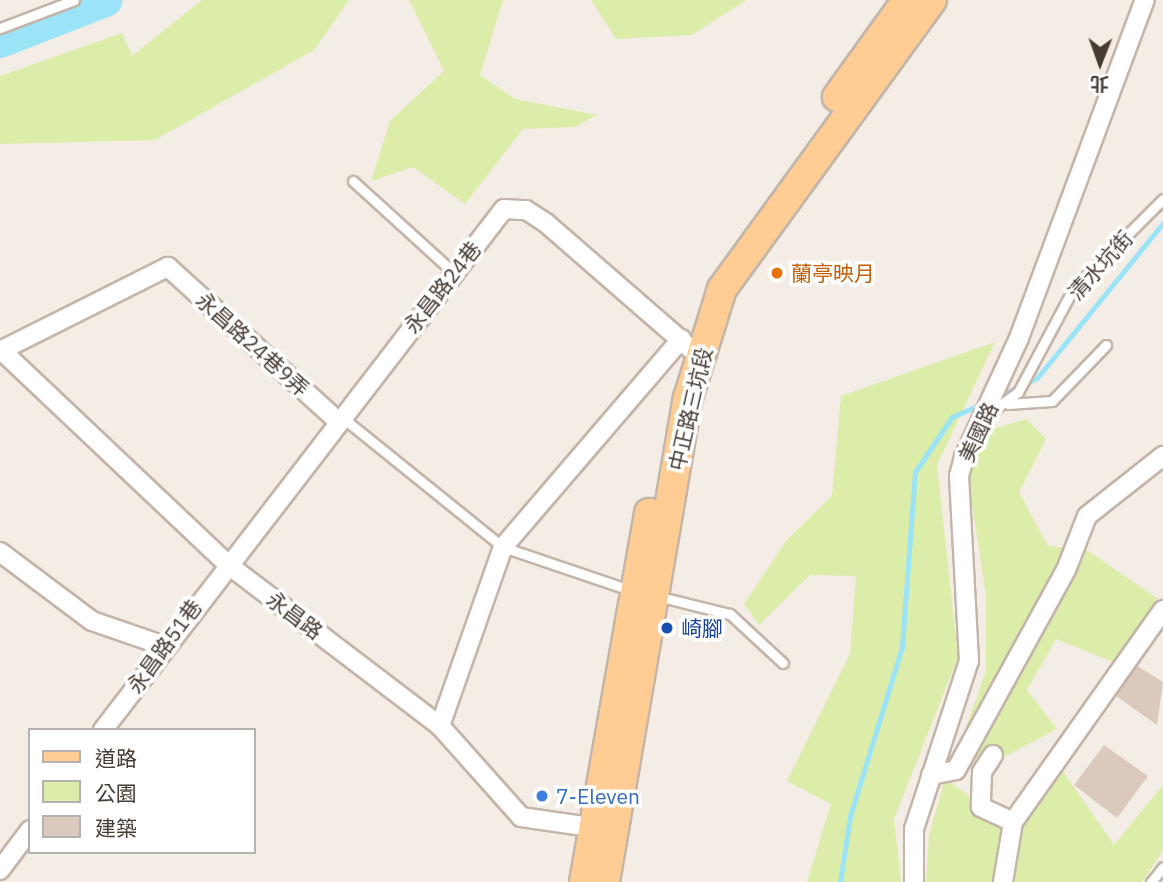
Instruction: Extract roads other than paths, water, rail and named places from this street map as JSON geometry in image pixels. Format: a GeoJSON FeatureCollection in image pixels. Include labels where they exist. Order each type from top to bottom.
{"type":"FeatureCollection","features":[{"type":"Feature","properties":{"kind":"main road","name":"中正路三坑段"},"geometry":{"type":"LineString","coordinates":[[584,882],[601,829],[644,593],[672,391],[730,246],[907,0]]}},
{"type":"Feature","properties":{"kind":"main road","name":"中正路三坑段"},"geometry":{"type":"LineString","coordinates":[[690,347],[722,289],[933,0]]}},
{"type":"Feature","properties":{"kind":"main road","name":"中正路三坑段"},"geometry":{"type":"LineString","coordinates":[[601,829],[605,882]]}},
{"type":"Feature","properties":{"kind":"street","name":"美國路"},"geometry":{"type":"LineString","coordinates":[[914,882],[914,829],[969,661],[959,476],[994,409],[1001,382],[1145,0]]}},
{"type":"Feature","properties":{"kind":"street","name":"永昌路24巷"},"geometry":{"type":"LineString","coordinates":[[226,563],[504,209],[526,210],[690,347]]}},
{"type":"Feature","properties":{"kind":"street","name":"永昌路24巷9弄"},"geometry":{"type":"LineString","coordinates":[[1,351],[168,267],[340,419]]}},
{"type":"Feature","properties":{"kind":"street"},"geometry":{"type":"LineString","coordinates":[[440,726],[503,547],[690,347]]}},
{"type":"Feature","properties":{"kind":"street","name":"永昌路"},"geometry":{"type":"LineString","coordinates":[[1,351],[226,563],[440,726],[521,817],[601,829]]}},
{"type":"Feature","properties":{"kind":"street"},"geometry":{"type":"LineString","coordinates":[[931,775],[957,770],[1066,570],[1087,516],[1163,456]]}},
{"type":"Feature","properties":{"kind":"street"},"geometry":{"type":"LineString","coordinates":[[0,552],[92,621],[164,646]]}},
{"type":"Feature","properties":{"kind":"street","name":"永昌路51巷"},"geometry":{"type":"LineString","coordinates":[[104,728],[226,563]]}},
{"type":"Feature","properties":{"kind":"street"},"geometry":{"type":"LineString","coordinates":[[1003,882],[1013,822],[1163,610]]}},
{"type":"Feature","properties":{"kind":"street"},"geometry":{"type":"LineString","coordinates":[[993,755],[982,772],[981,807],[1013,822]]}},
{"type":"Feature","properties":{"kind":"street"},"geometry":{"type":"LineString","coordinates":[[0,870],[28,833]]}},
{"type":"Feature","properties":{"kind":"lane"},"geometry":{"type":"LineString","coordinates":[[0,28],[74,0]]}},
{"type":"Feature","properties":{"kind":"lane"},"geometry":{"type":"LineString","coordinates":[[353,181],[453,272]]}},
{"type":"Feature","properties":{"kind":"lane","name":"清水坑街"},"geometry":{"type":"LineString","coordinates":[[994,409],[1018,391],[1073,289],[1163,199]]}},
{"type":"Feature","properties":{"kind":"lane"},"geometry":{"type":"LineString","coordinates":[[994,409],[1052,401],[1105,345]]}},
{"type":"Feature","properties":{"kind":"lane"},"geometry":{"type":"LineString","coordinates":[[340,419],[503,547],[644,593],[730,614],[783,663]]}},
{"type":"Feature","properties":{"kind":"lane"},"geometry":{"type":"LineString","coordinates":[[1151,882],[1163,867]]}},
{"type":"Feature","properties":{"kind":"waterway"},"geometry":{"type":"LineString","coordinates":[[0,41],[105,0]]}},
{"type":"Feature","properties":{"kind":"waterway"},"geometry":{"type":"LineString","coordinates":[[999,396],[1037,378],[1163,223]]}},
{"type":"Feature","properties":{"kind":"waterway"},"geometry":{"type":"LineString","coordinates":[[840,882],[850,816],[902,647],[915,472],[952,417],[983,403]]}},
{"type":"Feature","properties":{"kind":"place","name":"蘭亭映月"},"geometry":{"type":"Point","coordinates":[777,273]}},
{"type":"Feature","properties":{"kind":"place","name":"崎腳"},"geometry":{"type":"Point","coordinates":[667,628]}},
{"type":"Feature","properties":{"kind":"place","name":"7-Eleven"},"geometry":{"type":"Point","coordinates":[542,796]}}]}
